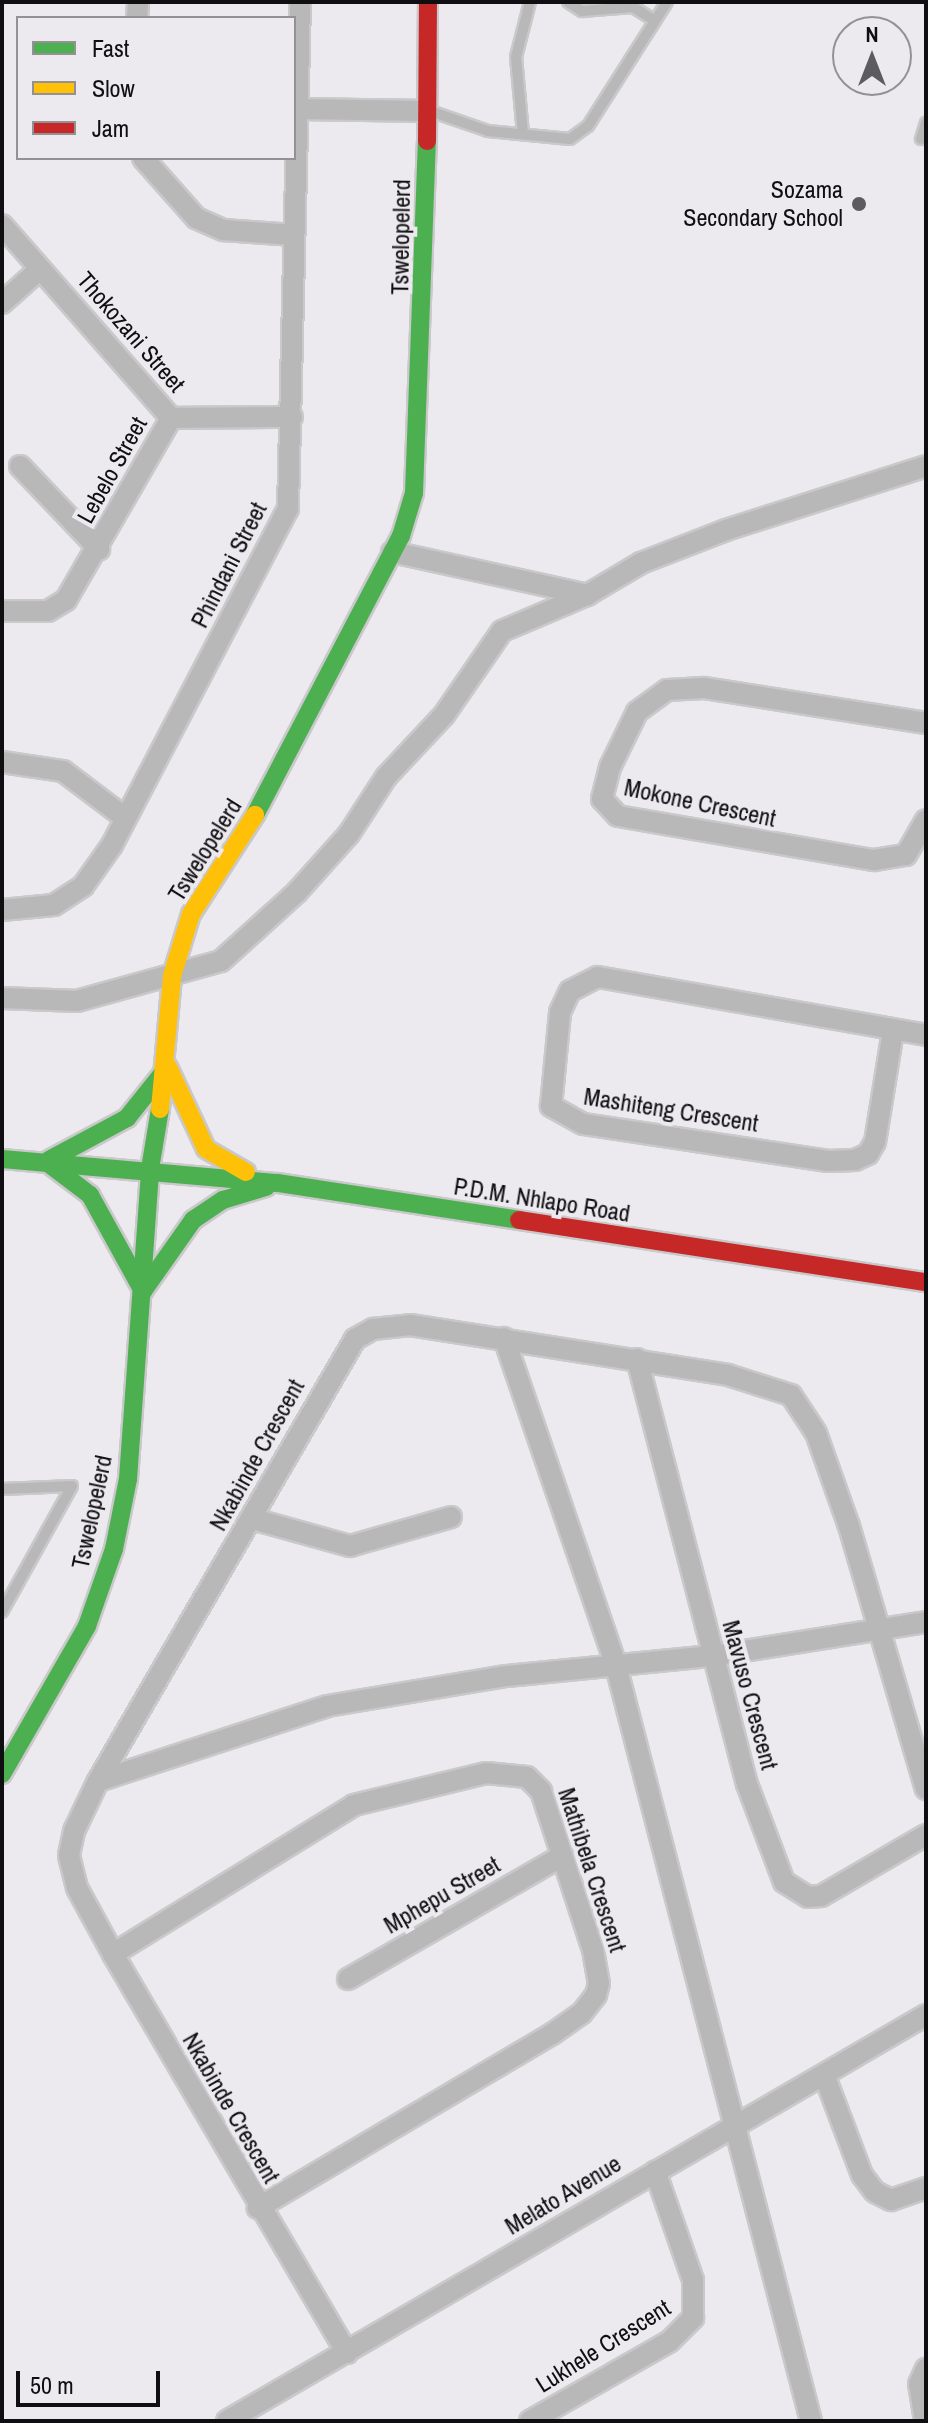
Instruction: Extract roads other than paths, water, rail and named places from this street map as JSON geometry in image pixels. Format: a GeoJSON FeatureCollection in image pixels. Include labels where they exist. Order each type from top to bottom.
{"type":"FeatureCollection","features":[{"type":"Feature","properties":{"kind":"street","name":"Phindani Street"},"geometry":{"type":"LineString","coordinates":[[2,910],[34,909],[70,898],[112,845],[124,817],[283,524],[290,493],[300,2]]}},
{"type":"Feature","properties":{"kind":"street","name":"Tswelopelerd"},"geometry":{"type":"LineString","coordinates":[[2,1774],[87,1626],[114,1549],[128,1479],[150,1169],[168,1066],[172,976],[191,914],[252,821],[392,552],[409,513],[418,459],[428,2]]}},
{"type":"Feature","properties":{"kind":"street"},"geometry":{"type":"LineString","coordinates":[[299,109],[427,111]]}},
{"type":"Feature","properties":{"kind":"street"},"geometry":{"type":"LineString","coordinates":[[145,160],[196,218],[223,230],[294,235]]}},
{"type":"Feature","properties":{"kind":"street","name":"Thokozani Street"},"geometry":{"type":"LineString","coordinates":[[2,225],[171,418],[292,417]]}},
{"type":"Feature","properties":{"kind":"street"},"geometry":{"type":"LineString","coordinates":[[2,303],[40,269]]}},
{"type":"Feature","properties":{"kind":"street","name":"Lebelo Street"},"geometry":{"type":"LineString","coordinates":[[2,611],[34,612],[61,605],[99,549],[171,418]]}},
{"type":"Feature","properties":{"kind":"street","name":"Lebelo Street"},"geometry":{"type":"LineString","coordinates":[[20,466],[99,549]]}},
{"type":"Feature","properties":{"kind":"street"},"geometry":{"type":"LineString","coordinates":[[2,998],[77,1001],[172,976],[230,955],[297,892],[349,834],[386,777],[444,715],[502,631],[587,595],[641,563],[726,530],[926,466]]}},
{"type":"Feature","properties":{"kind":"street"},"geometry":{"type":"LineString","coordinates":[[392,552],[587,595]]}},
{"type":"Feature","properties":{"kind":"street","name":"Mokone Crescent"},"geometry":{"type":"LineString","coordinates":[[926,723],[704,688],[667,690],[637,712],[610,767],[602,799],[618,816],[874,860],[906,855],[926,820]]}},
{"type":"Feature","properties":{"kind":"street"},"geometry":{"type":"LineString","coordinates":[[2,762],[63,771],[124,817]]}},
{"type":"Feature","properties":{"kind":"street","name":"Mashiteng Crescent"},"geometry":{"type":"LineString","coordinates":[[893,1031],[875,1142],[868,1154],[855,1160],[828,1161],[583,1124],[551,1106],[560,1012],[570,991],[598,977],[926,1035]]}},
{"type":"Feature","properties":{"kind":"street"},"geometry":{"type":"LineString","coordinates":[[168,1066],[206,1149],[232,1167],[278,1183],[223,1200],[193,1220],[143,1291],[90,1195],[46,1162],[127,1118],[168,1066]]}},
{"type":"Feature","properties":{"kind":"street","name":"P.D.M. Nhlapo Road"},"geometry":{"type":"LineString","coordinates":[[2,1159],[150,1169],[278,1183],[926,1282]]}},
{"type":"Feature","properties":{"kind":"street","name":"Nkabinde Crescent"},"geometry":{"type":"LineString","coordinates":[[347,2353],[258,2208],[113,1954],[70,1870],[74,1831],[98,1781],[253,1519],[324,1386],[364,1333],[410,1325],[637,1359],[776,1387],[798,1402],[816,1433],[881,1629],[926,1789]]}},
{"type":"Feature","properties":{"kind":"street"},"geometry":{"type":"LineString","coordinates":[[504,1338],[615,1662],[811,2421]]}},
{"type":"Feature","properties":{"kind":"street","name":"Mavuso Crescent"},"geometry":{"type":"LineString","coordinates":[[637,1359],[747,1784],[772,1855],[790,1888],[808,1897],[821,1896],[926,1835]]}},
{"type":"Feature","properties":{"kind":"street"},"geometry":{"type":"LineString","coordinates":[[253,1519],[350,1546],[451,1517]]}},
{"type":"Feature","properties":{"kind":"street"},"geometry":{"type":"LineString","coordinates":[[98,1781],[327,1706],[615,1662],[712,1656],[926,1622]]}},
{"type":"Feature","properties":{"kind":"street","name":"Mathibela Crescent"},"geometry":{"type":"LineString","coordinates":[[113,1954],[328,1818],[411,1787],[486,1773],[527,1777],[541,1791],[598,1973],[596,1995],[582,2013],[258,2208]]}},
{"type":"Feature","properties":{"kind":"street","name":"Mphepu Street"},"geometry":{"type":"LineString","coordinates":[[348,1979],[562,1856]]}},
{"type":"Feature","properties":{"kind":"street","name":"Melato Avenue"},"geometry":{"type":"LineString","coordinates":[[227,2421],[733,2125],[825,2077],[926,2015]]}},
{"type":"Feature","properties":{"kind":"street"},"geometry":{"type":"LineString","coordinates":[[825,2077],[862,2175],[875,2192],[891,2200],[926,2188]]}},
{"type":"Feature","properties":{"kind":"street","name":"Lukhele Crescent"},"geometry":{"type":"LineString","coordinates":[[530,2421],[670,2341],[693,2318],[693,2280],[655,2171]]}},
{"type":"Feature","properties":{"kind":"street"},"geometry":{"type":"LineString","coordinates":[[925,2421],[919,2384],[926,2369]]}},
{"type":"Feature","properties":{"kind":"lane"},"geometry":{"type":"LineString","coordinates":[[523,134],[516,57],[530,2]]}},
{"type":"Feature","properties":{"kind":"lane"},"geometry":{"type":"LineString","coordinates":[[568,2],[582,11],[633,7],[654,20]]}},
{"type":"Feature","properties":{"kind":"lane"},"geometry":{"type":"LineString","coordinates":[[427,111],[488,131],[559,140],[581,133],[667,2]]}},
{"type":"Feature","properties":{"kind":"lane"},"geometry":{"type":"LineString","coordinates":[[921,139],[926,123]]}},
{"type":"Feature","properties":{"kind":"lane"},"geometry":{"type":"LineString","coordinates":[[2,1489],[72,1486],[2,1612]]}},
{"type":"Feature","properties":{"kind":"place","name":"Sozama Secondary School"},"geometry":{"type":"Point","coordinates":[859,204]}}]}
